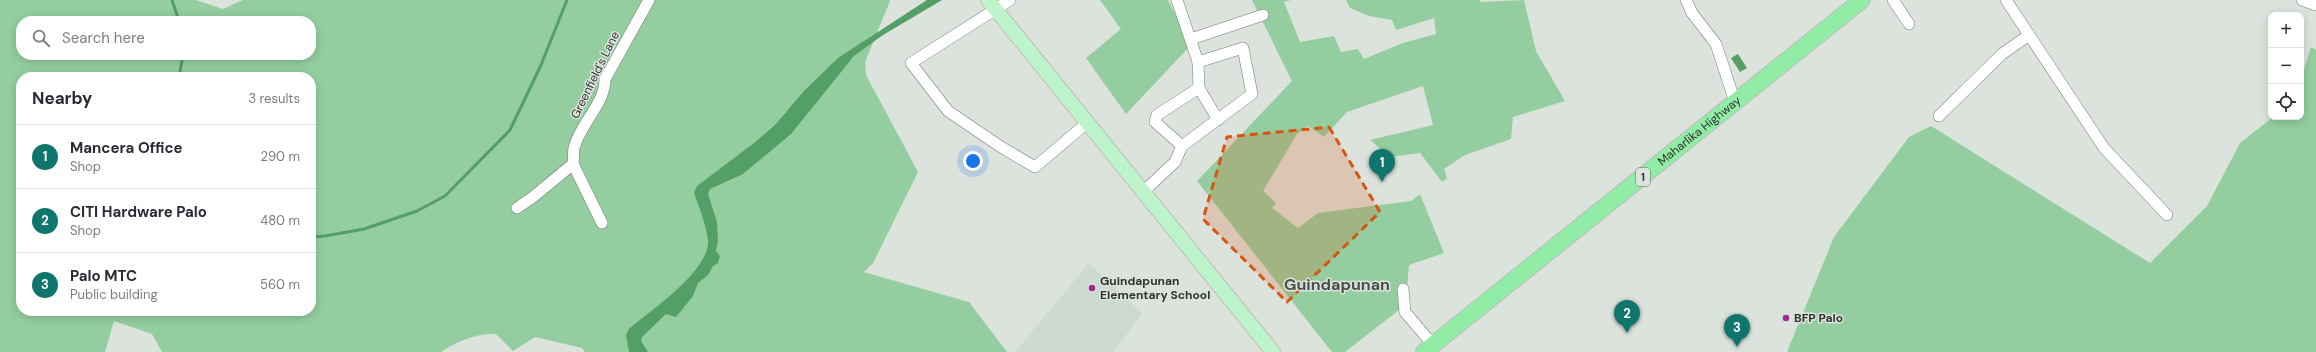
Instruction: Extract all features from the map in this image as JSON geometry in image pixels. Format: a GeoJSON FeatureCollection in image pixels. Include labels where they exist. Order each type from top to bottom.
{"type":"FeatureCollection","features":[{"type":"Feature","properties":{"kind":"highway","name":"Maharlika Highway"},"geometry":{"type":"LineString","coordinates":[[1429,349],[1862,0]]}},
{"type":"Feature","properties":{"kind":"main road"},"geometry":{"type":"LineString","coordinates":[[993,5],[1087,124],[1273,352]]}},
{"type":"Feature","properties":{"kind":"street","name":"Greenfield's Lane"},"geometry":{"type":"LineString","coordinates":[[573,164],[575,145],[599,100],[606,79],[649,0]]}},
{"type":"Feature","properties":{"kind":"street"},"geometry":{"type":"LineString","coordinates":[[1010,0],[993,5],[911,62],[948,111],[1001,147],[1035,167],[1087,124]]}},
{"type":"Feature","properties":{"kind":"street"},"geometry":{"type":"LineString","coordinates":[[1177,0],[1198,62],[1199,88],[1218,120]]}},
{"type":"Feature","properties":{"kind":"street"},"geometry":{"type":"LineString","coordinates":[[1686,0],[1692,13],[1716,44],[1735,102]]}},
{"type":"Feature","properties":{"kind":"street"},"geometry":{"type":"LineString","coordinates":[[1893,0],[1909,24]]}},
{"type":"Feature","properties":{"kind":"street"},"geometry":{"type":"LineString","coordinates":[[2006,0],[2104,148],[2167,215]]}},
{"type":"Feature","properties":{"kind":"street"},"geometry":{"type":"LineString","coordinates":[[2302,0],[2316,5]]}},
{"type":"Feature","properties":{"kind":"street"},"geometry":{"type":"LineString","coordinates":[[1191,39],[1263,15]]}},
{"type":"Feature","properties":{"kind":"street"},"geometry":{"type":"LineString","coordinates":[[1939,116],[2002,54],[2029,35]]}},
{"type":"Feature","properties":{"kind":"street"},"geometry":{"type":"LineString","coordinates":[[1143,192],[1174,162],[1182,146],[1252,94],[1243,48],[1198,62]]}},
{"type":"Feature","properties":{"kind":"street"},"geometry":{"type":"LineString","coordinates":[[1182,146],[1155,122],[1155,118],[1157,115],[1199,88]]}},
{"type":"Feature","properties":{"kind":"street"},"geometry":{"type":"LineString","coordinates":[[517,208],[533,197],[573,164],[602,223]]}},
{"type":"Feature","properties":{"kind":"street"},"geometry":{"type":"LineString","coordinates":[[1403,289],[1405,312],[1429,349]]}},
{"type":"Feature","properties":{"kind":"highlighted area"},"geometry":{"type":"Polygon","coordinates":[[[1329,127],[1380,212],[1287,302],[1203,219],[1227,137],[1329,127]]]}},
{"type":"Feature","properties":{"kind":"shaded area"},"geometry":{"type":"Polygon","coordinates":[[[0,0],[196,0],[223,9],[243,0],[889,0],[890,1],[865,62],[866,75],[918,172],[873,263],[864,272],[969,302],[1007,352],[585,352],[582,348],[535,337],[513,351],[496,334],[489,334],[467,338],[453,344],[441,352],[162,352],[152,334],[114,321],[105,352],[0,352],[0,0]]]}},
{"type":"Feature","properties":{"kind":"shaded area"},"geometry":{"type":"Polygon","coordinates":[[[927,0],[942,0],[883,35],[854,56],[791,134],[743,174],[710,189],[708,194],[717,222],[718,241],[716,251],[720,256],[718,263],[713,266],[708,275],[698,283],[693,296],[676,317],[666,314],[642,337],[641,341],[648,352],[629,352],[626,335],[629,329],[664,301],[690,277],[700,264],[706,252],[708,240],[707,234],[694,193],[697,186],[754,143],[775,125],[804,91],[838,58],[927,0]]]}},
{"type":"Feature","properties":{"kind":"shaded area"},"geometry":{"type":"Polygon","coordinates":[[[1100,0],[1168,0],[1191,45],[1126,114],[1086,58],[1121,29],[1100,0]]]}},
{"type":"Feature","properties":{"kind":"shaded area"},"geometry":{"type":"Polygon","coordinates":[[[1252,0],[1291,0],[1284,2],[1300,42],[1334,36],[1341,52],[1358,49],[1364,59],[1403,43],[1436,34],[1434,18],[1396,30],[1392,20],[1369,16],[1350,8],[1346,0],[1480,0],[1481,2],[1524,0],[1536,51],[1565,101],[1513,117],[1511,139],[1465,155],[1444,169],[1447,178],[1442,182],[1420,153],[1390,157],[1370,140],[1433,125],[1423,86],[1347,112],[1324,137],[1308,126],[1297,134],[1263,191],[1276,203],[1272,208],[1298,228],[1318,213],[1411,201],[1420,194],[1444,253],[1409,265],[1407,288],[1408,303],[1345,352],[1332,352],[1197,181],[1292,81],[1252,0]]]}},
{"type":"Feature","properties":{"kind":"shaded area"},"geometry":{"type":"Polygon","coordinates":[[[2311,47],[2316,50],[2316,352],[1787,352],[1834,237],[1909,137],[1931,126],[2150,263],[2207,206],[2240,143],[2269,120],[2304,120],[2304,69],[2311,47]]]}},
{"type":"Feature","properties":{"kind":"shaded area"},"geometry":{"type":"Polygon","coordinates":[[[1738,54],[1747,68],[1740,72],[1731,58],[1738,54]]]}},
{"type":"Feature","properties":{"kind":"shaded area","name":"Guindapunan Elementary School"},"geometry":{"type":"Polygon","coordinates":[[[1089,263],[1142,313],[1114,352],[1015,352],[1089,263]]]}},
{"type":"Feature","properties":{"kind":"waterway"},"geometry":{"type":"LineString","coordinates":[[172,0],[177,16]]}},
{"type":"Feature","properties":{"kind":"waterway"},"geometry":{"type":"LineString","coordinates":[[316,237],[364,229],[417,211],[445,196],[510,130],[541,65],[567,0]]}},
{"type":"Feature","properties":{"kind":"waterway"},"geometry":{"type":"LineString","coordinates":[[180,72],[182,60]]}},
{"type":"Feature","properties":{"kind":"place","name":"Mancera Office"},"geometry":{"type":"Point","coordinates":[1382,182]}},
{"type":"Feature","properties":{"kind":"place","name":"Guindapunan Elementary School"},"geometry":{"type":"Point","coordinates":[1092,288]}},
{"type":"Feature","properties":{"kind":"place","name":"BFP Palo"},"geometry":{"type":"Point","coordinates":[1786,318]}},
{"type":"Feature","properties":{"kind":"place","name":"CITI Hardware Palo"},"geometry":{"type":"Point","coordinates":[1627,333]}},
{"type":"Feature","properties":{"kind":"place","name":"Palo MTC"},"geometry":{"type":"Point","coordinates":[1737,347]}},
{"type":"Feature","properties":{"kind":"district","name":"Guindapunan"},"geometry":{"type":"Point","coordinates":[1337,284]}}]}
